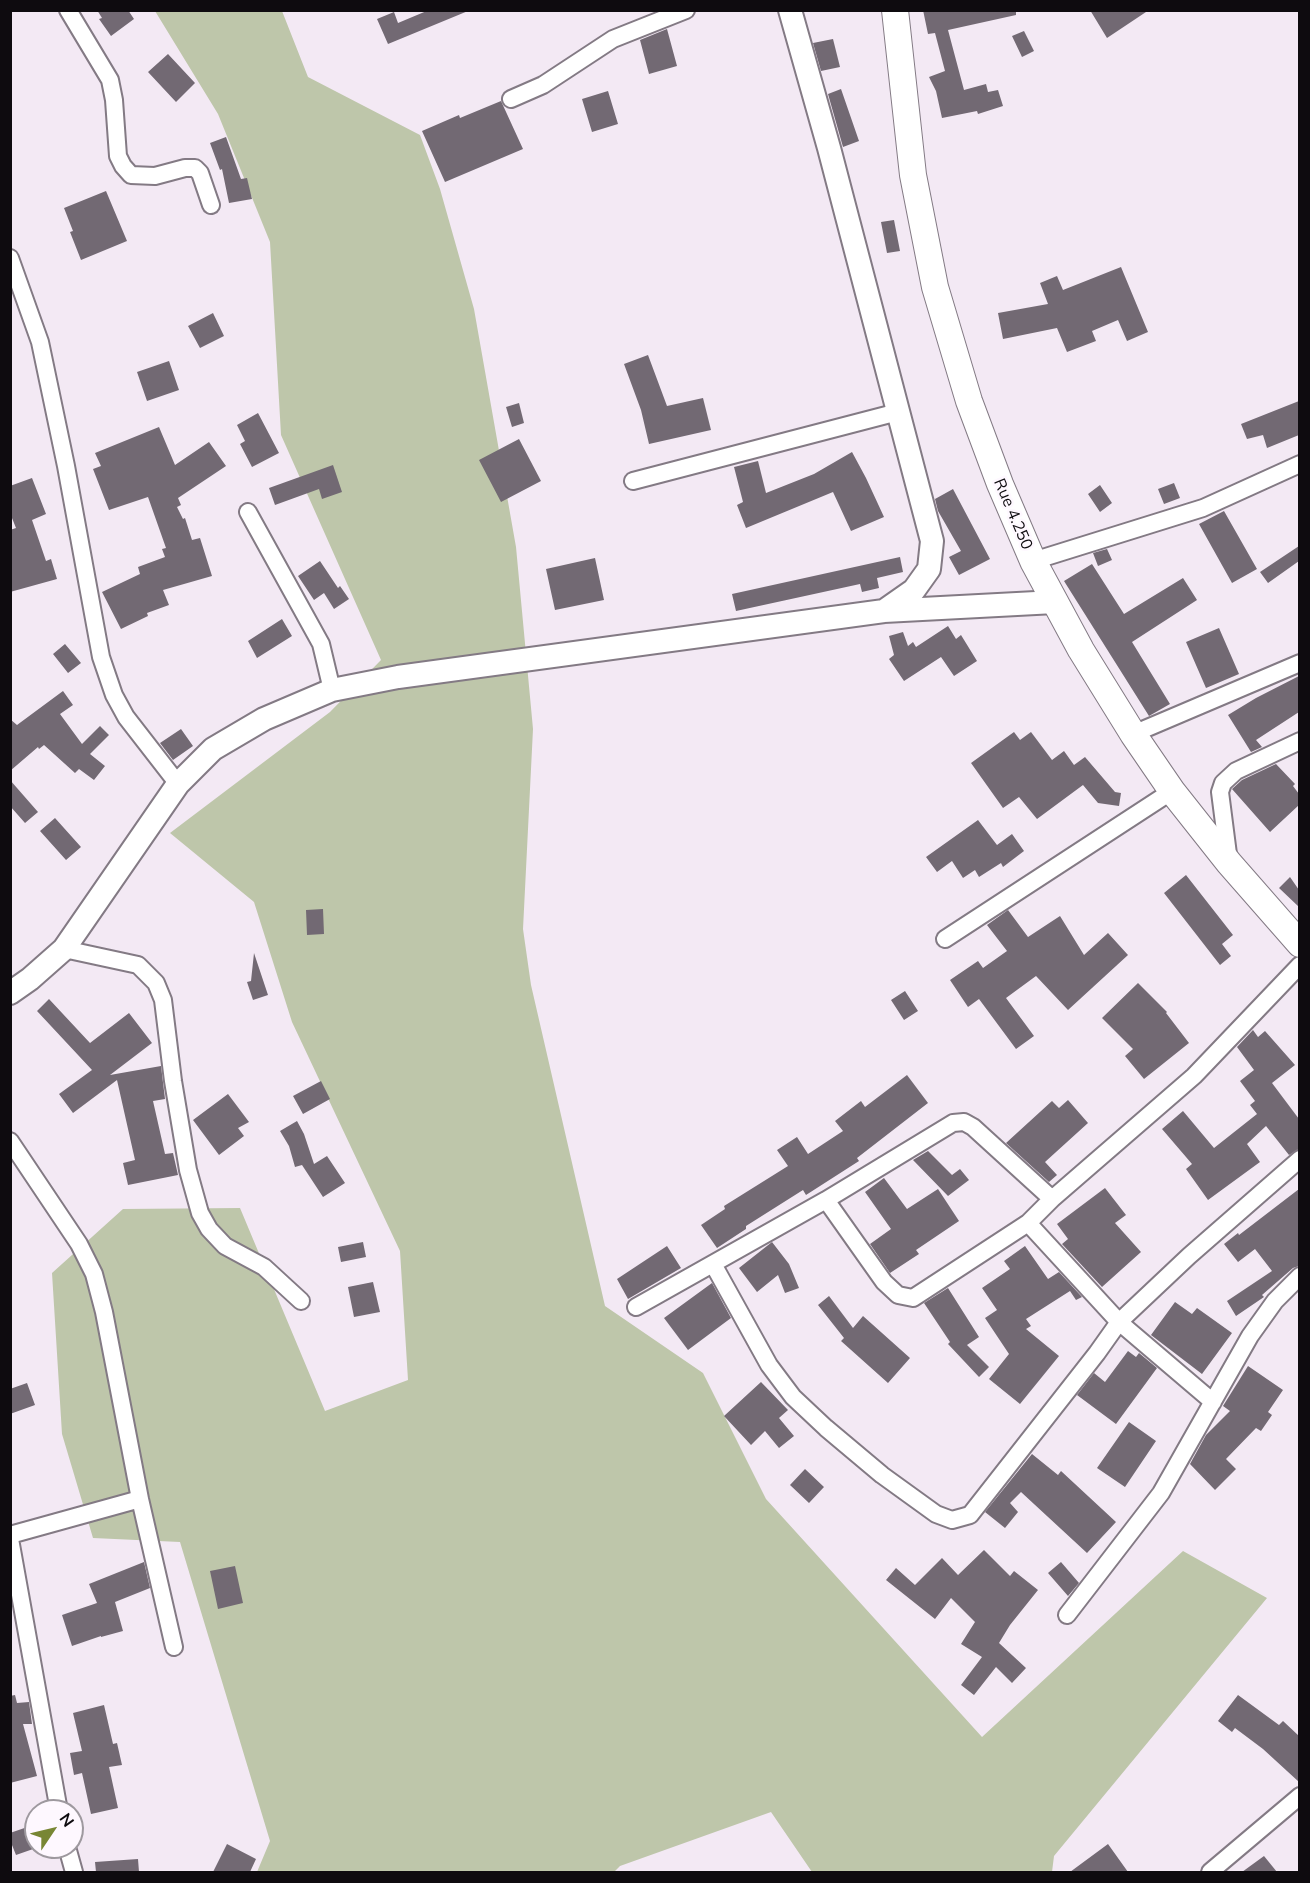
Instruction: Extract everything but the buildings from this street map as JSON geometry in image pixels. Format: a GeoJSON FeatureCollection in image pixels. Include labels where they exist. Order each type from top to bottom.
{"type":"FeatureCollection","features":[{"type":"Feature","properties":{"kind":"main road","name":"Rue 4.250"},"geometry":{"type":"LineString","coordinates":[[895,10],[913,175],[935,287],[969,401],[1000,484],[1033,561],[1081,650],[1133,734],[1172,791],[1299,944]]}},
{"type":"Feature","properties":{"kind":"street"},"geometry":{"type":"LineString","coordinates":[[68,10],[110,80],[114,100],[118,156],[123,166],[131,175],[155,176],[185,168],[195,168],[200,173],[211,205]]}},
{"type":"Feature","properties":{"kind":"street"},"geometry":{"type":"LineString","coordinates":[[511,99],[543,85],[613,39],[686,10]]}},
{"type":"Feature","properties":{"kind":"street"},"geometry":{"type":"LineString","coordinates":[[790,10],[829,148],[932,541],[929,569],[914,590],[884,610]]}},
{"type":"Feature","properties":{"kind":"street"},"geometry":{"type":"LineString","coordinates":[[10,258],[40,342],[102,657],[114,695],[126,717],[178,784]]}},
{"type":"Feature","properties":{"kind":"street"},"geometry":{"type":"LineString","coordinates":[[633,481],[898,412]]}},
{"type":"Feature","properties":{"kind":"street"},"geometry":{"type":"LineString","coordinates":[[1033,561],[1203,508],[1299,464]]}},
{"type":"Feature","properties":{"kind":"street"},"geometry":{"type":"LineString","coordinates":[[248,512],[321,644],[332,690]]}},
{"type":"Feature","properties":{"kind":"street"},"geometry":{"type":"LineString","coordinates":[[10,993],[64,949],[178,784],[213,749],[264,719],[332,690],[398,677],[884,610],[1055,602]]}},
{"type":"Feature","properties":{"kind":"street"},"geometry":{"type":"LineString","coordinates":[[1133,734],[1299,663]]}},
{"type":"Feature","properties":{"kind":"street"},"geometry":{"type":"LineString","coordinates":[[1229,862],[1220,792],[1223,783],[1236,771],[1299,741]]}},
{"type":"Feature","properties":{"kind":"street"},"geometry":{"type":"LineString","coordinates":[[945,939],[1172,791]]}},
{"type":"Feature","properties":{"kind":"street"},"geometry":{"type":"LineString","coordinates":[[64,949],[138,965],[156,983],[163,1000],[188,1170],[200,1213],[209,1229],[225,1246],[264,1267],[301,1301]]}},
{"type":"Feature","properties":{"kind":"street"},"geometry":{"type":"LineString","coordinates":[[826,1200],[884,1282],[898,1295],[913,1298],[1028,1223],[1052,1199],[1194,1076],[1299,965]]}},
{"type":"Feature","properties":{"kind":"street"},"geometry":{"type":"LineString","coordinates":[[636,1307],[826,1200],[953,1123],[964,1122],[973,1127],[1052,1199]]}},
{"type":"Feature","properties":{"kind":"street"},"geometry":{"type":"LineString","coordinates":[[10,1141],[79,1244],[94,1274],[104,1312],[141,1499],[174,1647]]}},
{"type":"Feature","properties":{"kind":"street"},"geometry":{"type":"LineString","coordinates":[[713,1264],[770,1365],[793,1397],[882,1475],[936,1514],[952,1520],[970,1515],[1119,1322],[1189,1256],[1299,1160]]}},
{"type":"Feature","properties":{"kind":"street"},"geometry":{"type":"LineString","coordinates":[[1028,1223],[1119,1322],[1213,1402]]}},
{"type":"Feature","properties":{"kind":"street"},"geometry":{"type":"LineString","coordinates":[[1067,1615],[1161,1493],[1250,1336],[1275,1301],[1299,1276]]}},
{"type":"Feature","properties":{"kind":"street"},"geometry":{"type":"LineString","coordinates":[[10,1534],[141,1499]]}},
{"type":"Feature","properties":{"kind":"street"},"geometry":{"type":"LineString","coordinates":[[10,1539],[56,1799]]}},
{"type":"Feature","properties":{"kind":"street"},"geometry":{"type":"LineString","coordinates":[[1210,1872],[1299,1796]]}},
{"type":"Feature","properties":{"kind":"green space"},"geometry":{"type":"Polygon","coordinates":[[[155,11],[282,11],[308,77],[420,135],[440,189],[474,309],[516,547],[533,729],[523,929],[531,985],[605,1306],[703,1373],[766,1499],[982,1737],[1183,1551],[1267,1598],[1054,1856],[1052,1872],[812,1872],[771,1812],[620,1866],[614,1872],[257,1872],[270,1841],[180,1542],[93,1538],[62,1434],[52,1273],[123,1209],[240,1208],[325,1411],[408,1380],[400,1251],[292,1022],[254,902],[170,833],[330,712],[381,660],[281,435],[270,242],[218,114],[155,11]]]}}]}
